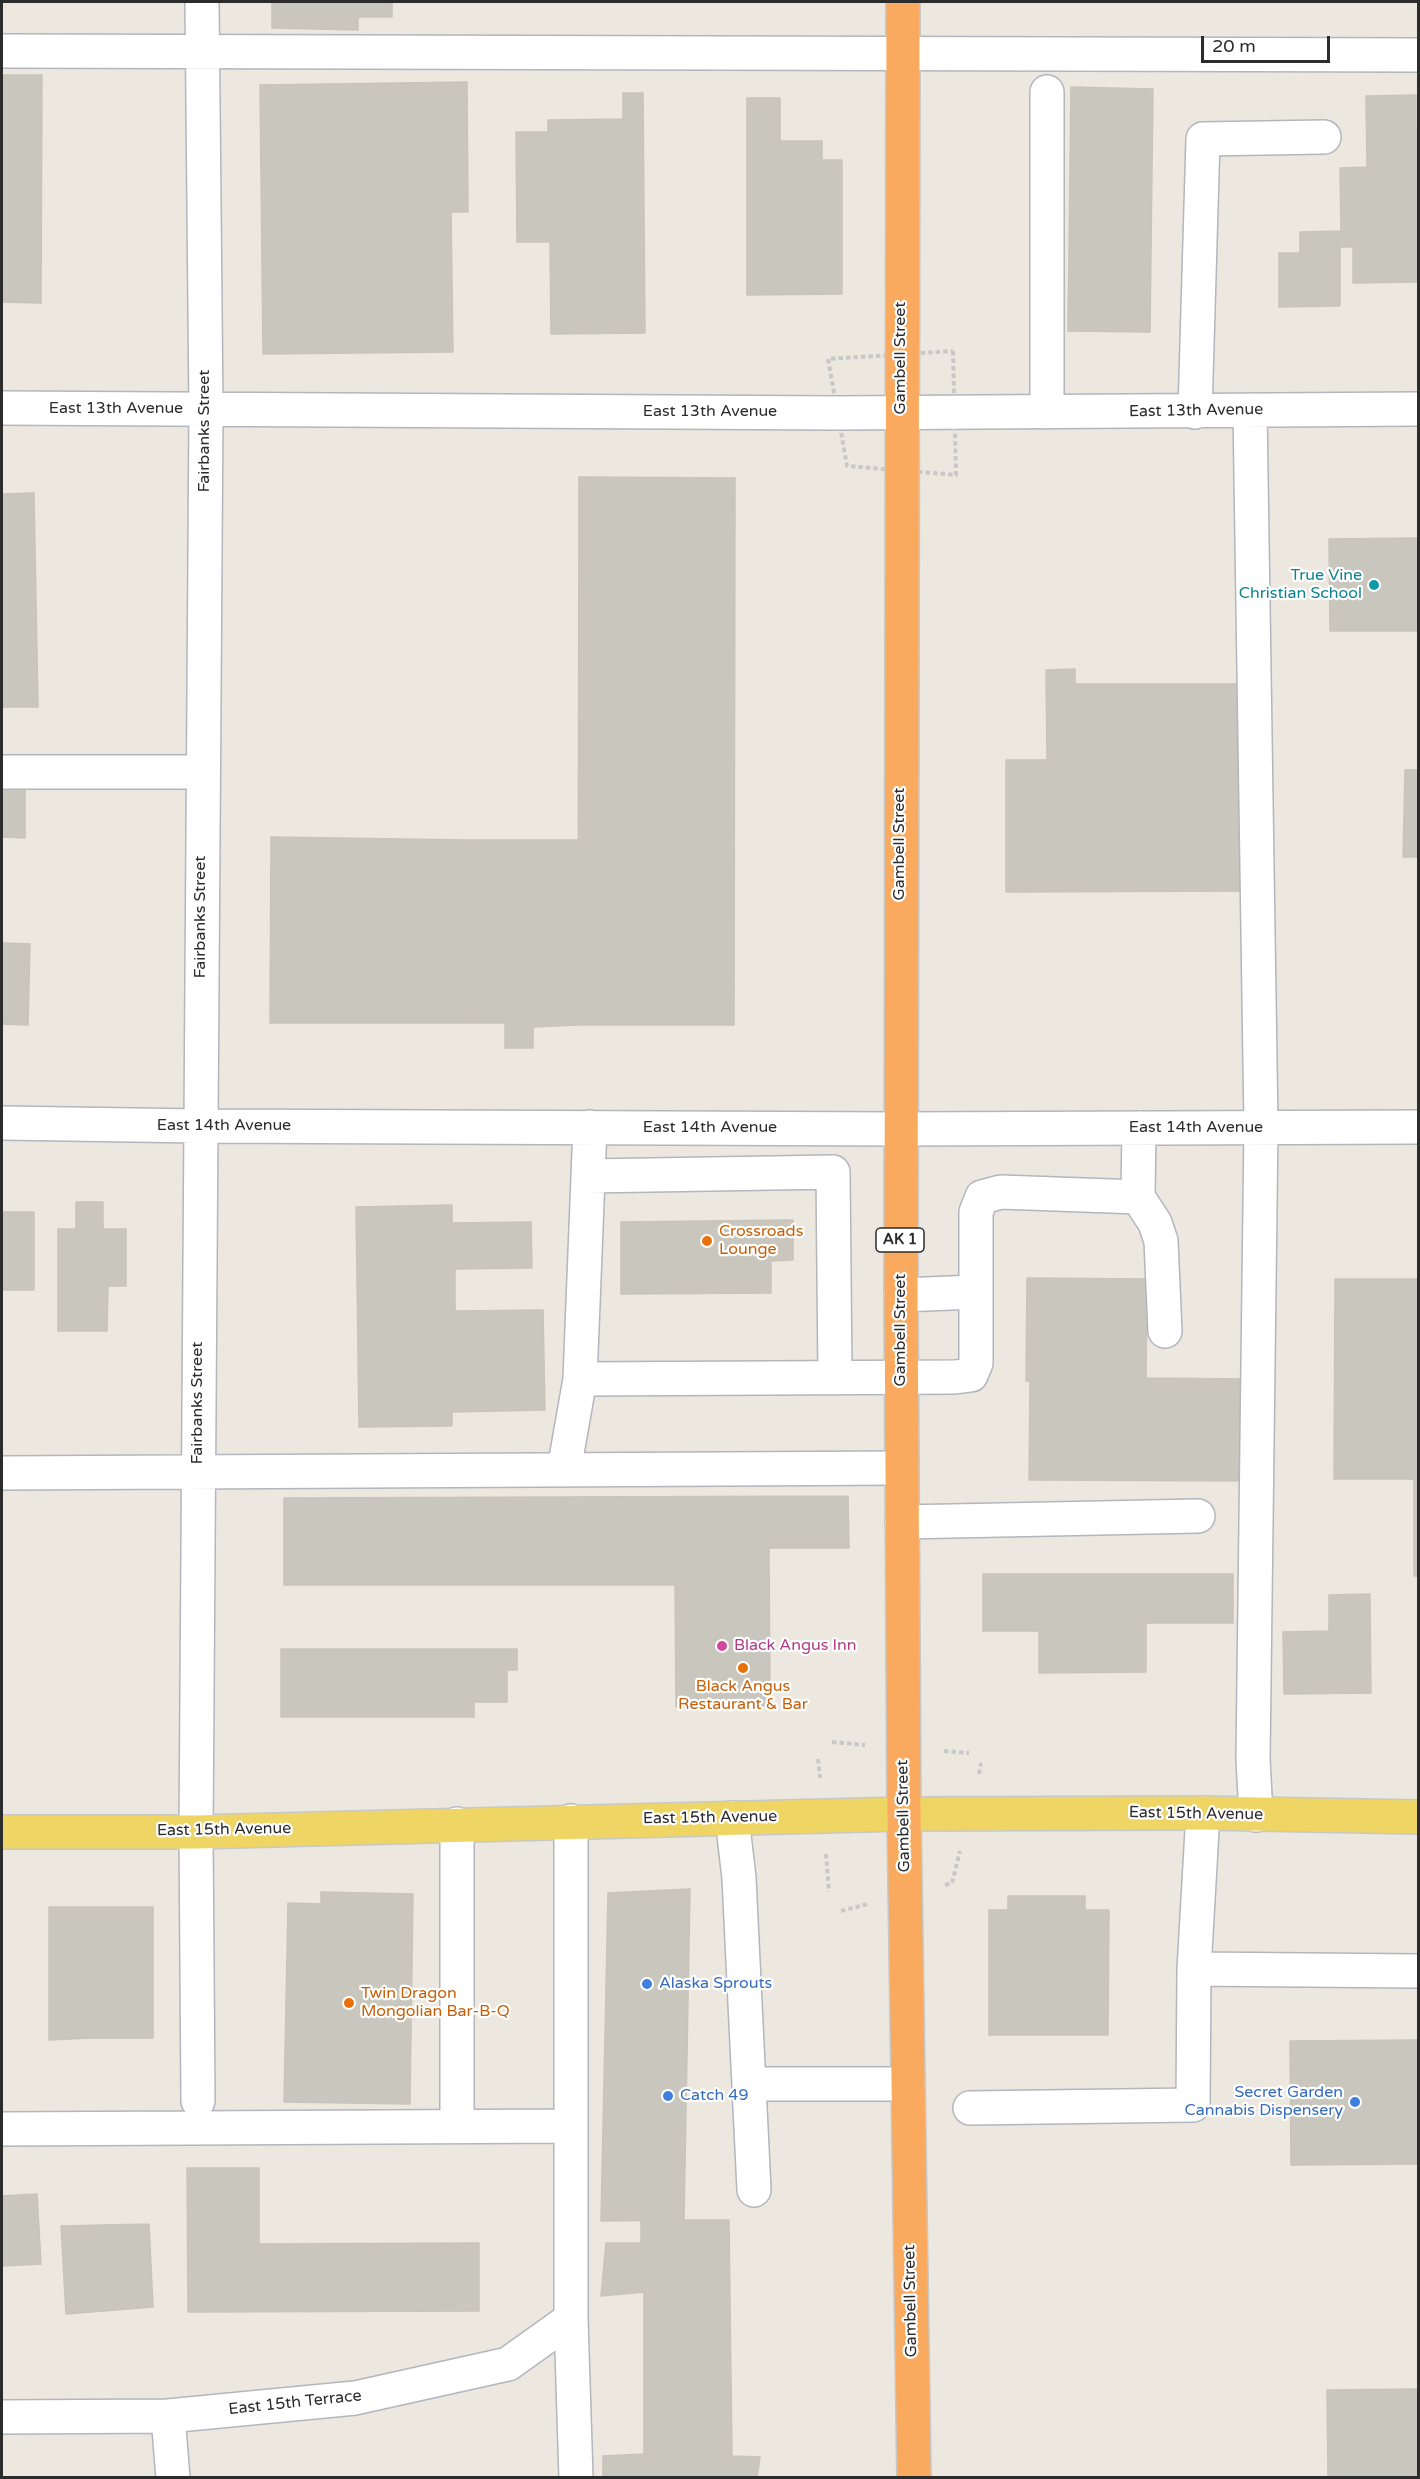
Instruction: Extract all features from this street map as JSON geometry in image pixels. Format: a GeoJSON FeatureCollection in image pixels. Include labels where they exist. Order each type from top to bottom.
{"type":"FeatureCollection","features":[{"type":"Feature","properties":{"kind":"highway","name":"Gambell Street"},"geometry":{"type":"LineString","coordinates":[[903,2],[901,1377],[903,1814],[914,2478]]}},
{"type":"Feature","properties":{"kind":"main road","name":"East 15th Avenue"},"geometry":{"type":"LineString","coordinates":[[2,1832],[196,1832],[903,1814],[1203,1813],[1419,1817]]}},
{"type":"Feature","properties":{"kind":"street","name":"Fairbanks Street"},"geometry":{"type":"LineString","coordinates":[[198,2101],[197,1473],[206,410],[202,2]]}},
{"type":"Feature","properties":{"kind":"street"},"geometry":{"type":"LineString","coordinates":[[2,51],[1419,55]]}},
{"type":"Feature","properties":{"kind":"street"},"geometry":{"type":"LineString","coordinates":[[1047,92],[1047,412]]}},
{"type":"Feature","properties":{"kind":"street"},"geometry":{"type":"LineString","coordinates":[[1195,412],[1203,139],[1324,136]]}},
{"type":"Feature","properties":{"kind":"street","name":"East 13th Avenue"},"geometry":{"type":"LineString","coordinates":[[2,408],[901,413],[1419,409]]}},
{"type":"Feature","properties":{"kind":"street"},"geometry":{"type":"LineString","coordinates":[[1250,410],[1262,1127],[1253,1759],[1256,1815]]}},
{"type":"Feature","properties":{"kind":"street"},"geometry":{"type":"LineString","coordinates":[[2,772],[203,772]]}},
{"type":"Feature","properties":{"kind":"street","name":"East 14th Avenue"},"geometry":{"type":"LineString","coordinates":[[2,1123],[900,1129],[1419,1127]]}},
{"type":"Feature","properties":{"kind":"street"},"geometry":{"type":"LineString","coordinates":[[564,1470],[580,1379],[590,1127]]}},
{"type":"Feature","properties":{"kind":"street"},"geometry":{"type":"LineString","coordinates":[[1139,1128],[1138,1197],[1155,1222],[1161,1241],[1165,1331]]}},
{"type":"Feature","properties":{"kind":"street"},"geometry":{"type":"LineString","coordinates":[[589,1176],[833,1172],[835,1378]]}},
{"type":"Feature","properties":{"kind":"street"},"geometry":{"type":"LineString","coordinates":[[580,1379],[971,1375],[976,1363],[976,1212],[982,1197],[1001,1192],[1138,1197]]}},
{"type":"Feature","properties":{"kind":"street"},"geometry":{"type":"LineString","coordinates":[[901,1295],[976,1292]]}},
{"type":"Feature","properties":{"kind":"street"},"geometry":{"type":"LineString","coordinates":[[2,1473],[902,1468]]}},
{"type":"Feature","properties":{"kind":"street"},"geometry":{"type":"LineString","coordinates":[[902,1522],[1198,1516]]}},
{"type":"Feature","properties":{"kind":"street"},"geometry":{"type":"LineString","coordinates":[[970,2108],[1193,2105],[1194,1969],[1203,1813]]}},
{"type":"Feature","properties":{"kind":"street"},"geometry":{"type":"LineString","coordinates":[[732,1818],[739,1878],[754,2190]]}},
{"type":"Feature","properties":{"kind":"street"},"geometry":{"type":"LineString","coordinates":[[571,1821],[571,2319],[576,2478]]}},
{"type":"Feature","properties":{"kind":"street"},"geometry":{"type":"LineString","coordinates":[[457,1824],[457,2126]]}},
{"type":"Feature","properties":{"kind":"street"},"geometry":{"type":"LineString","coordinates":[[1194,1969],[1419,1971]]}},
{"type":"Feature","properties":{"kind":"street"},"geometry":{"type":"LineString","coordinates":[[749,2084],[908,2084]]}},
{"type":"Feature","properties":{"kind":"street"},"geometry":{"type":"LineString","coordinates":[[2,2129],[571,2126]]}},
{"type":"Feature","properties":{"kind":"street","name":"East 15th Terrace"},"geometry":{"type":"LineString","coordinates":[[2,2417],[168,2416],[355,2398],[508,2364],[571,2319]]}},
{"type":"Feature","properties":{"kind":"street"},"geometry":{"type":"LineString","coordinates":[[168,2416],[173,2478]]}},
{"type":"Feature","properties":{"kind":"building"},"geometry":{"type":"Polygon","coordinates":[[[272,2],[392,2],[392,17],[358,17],[358,30],[272,28],[272,2]]]}},
{"type":"Feature","properties":{"kind":"building"},"geometry":{"type":"Polygon","coordinates":[[[2,75],[42,75],[41,303],[2,302],[2,75]]]}},
{"type":"Feature","properties":{"kind":"building"},"geometry":{"type":"Polygon","coordinates":[[[467,82],[468,212],[451,212],[453,352],[263,354],[260,85],[467,82]]]}},
{"type":"Feature","properties":{"kind":"building"},"geometry":{"type":"Polygon","coordinates":[[[1071,87],[1153,89],[1150,332],[1068,331],[1071,87]]]}},
{"type":"Feature","properties":{"kind":"building"},"geometry":{"type":"Polygon","coordinates":[[[623,93],[643,93],[645,333],[551,334],[550,242],[517,242],[516,132],[548,132],[548,120],[623,119],[623,93]]]}},
{"type":"Feature","properties":{"kind":"building"},"geometry":{"type":"Polygon","coordinates":[[[1416,95],[1418,282],[1353,283],[1353,247],[1340,247],[1340,306],[1279,307],[1279,253],[1300,253],[1300,232],[1341,231],[1340,168],[1367,167],[1366,96],[1416,95]]]}},
{"type":"Feature","properties":{"kind":"building"},"geometry":{"type":"Polygon","coordinates":[[[747,98],[780,98],[780,141],[822,141],[822,160],[842,160],[842,294],[747,295],[747,98]]]}},
{"type":"Feature","properties":{"kind":"building"},"geometry":{"type":"Polygon","coordinates":[[[579,477],[735,478],[734,1025],[578,1025],[579,477]]]}},
{"type":"Feature","properties":{"kind":"building"},"geometry":{"type":"Polygon","coordinates":[[[34,493],[38,707],[2,707],[2,494],[34,493]]]}},
{"type":"Feature","properties":{"kind":"building","name":"True Vine Christian School"},"geometry":{"type":"Polygon","coordinates":[[[1418,538],[1418,631],[1330,631],[1329,539],[1418,538]]]}},
{"type":"Feature","properties":{"kind":"building"},"geometry":{"type":"Polygon","coordinates":[[[1075,669],[1075,684],[1246,684],[1246,891],[1006,892],[1006,760],[1047,760],[1046,670],[1075,669]]]}},
{"type":"Feature","properties":{"kind":"building"},"geometry":{"type":"Polygon","coordinates":[[[1405,770],[1418,770],[1418,857],[1403,857],[1405,770]]]}},
{"type":"Feature","properties":{"kind":"building"},"geometry":{"type":"Polygon","coordinates":[[[2,788],[25,788],[25,838],[2,837],[2,788]]]}},
{"type":"Feature","properties":{"kind":"building"},"geometry":{"type":"Polygon","coordinates":[[[271,837],[469,840],[469,1023],[270,1023],[271,837]]]}},
{"type":"Feature","properties":{"kind":"building"},"geometry":{"type":"Polygon","coordinates":[[[469,840],[578,840],[578,1025],[533,1027],[533,1048],[505,1048],[505,1023],[469,1023],[469,840]]]}},
{"type":"Feature","properties":{"kind":"building"},"geometry":{"type":"Polygon","coordinates":[[[2,943],[30,944],[28,1025],[2,1024],[2,943]]]}},
{"type":"Feature","properties":{"kind":"building"},"geometry":{"type":"Polygon","coordinates":[[[76,1202],[103,1202],[103,1229],[126,1229],[126,1286],[108,1286],[107,1331],[58,1331],[58,1229],[76,1229],[76,1202]]]}},
{"type":"Feature","properties":{"kind":"building"},"geometry":{"type":"Polygon","coordinates":[[[452,1205],[452,1223],[531,1222],[532,1268],[455,1269],[455,1311],[543,1310],[545,1410],[452,1412],[452,1426],[359,1427],[356,1207],[452,1205]]]}},
{"type":"Feature","properties":{"kind":"building"},"geometry":{"type":"Polygon","coordinates":[[[2,1212],[34,1212],[34,1290],[2,1290],[2,1212]]]}},
{"type":"Feature","properties":{"kind":"building","name":"Crossroads Lounge"},"geometry":{"type":"Polygon","coordinates":[[[793,1220],[793,1260],[771,1261],[771,1293],[621,1294],[621,1222],[793,1220]]]}},
{"type":"Feature","properties":{"kind":"building"},"geometry":{"type":"Polygon","coordinates":[[[1027,1278],[1147,1279],[1146,1378],[1248,1379],[1248,1481],[1029,1480],[1030,1381],[1026,1381],[1027,1278]]]}},
{"type":"Feature","properties":{"kind":"building"},"geometry":{"type":"Polygon","coordinates":[[[1335,1279],[1418,1279],[1418,1576],[1414,1576],[1414,1479],[1334,1479],[1335,1279]]]}},
{"type":"Feature","properties":{"kind":"building","name":"Black Angus Inn"},"geometry":{"type":"Polygon","coordinates":[[[848,1496],[849,1548],[769,1548],[770,1706],[676,1707],[675,1585],[284,1585],[284,1498],[848,1496]]]}},
{"type":"Feature","properties":{"kind":"building"},"geometry":{"type":"Polygon","coordinates":[[[983,1574],[1233,1574],[1233,1623],[1146,1623],[1146,1672],[1039,1673],[1039,1631],[983,1631],[983,1574]]]}},
{"type":"Feature","properties":{"kind":"building"},"geometry":{"type":"Polygon","coordinates":[[[1370,1594],[1371,1693],[1284,1694],[1283,1632],[1329,1631],[1329,1595],[1370,1594]]]}},
{"type":"Feature","properties":{"kind":"building"},"geometry":{"type":"Polygon","coordinates":[[[281,1649],[517,1649],[517,1670],[507,1670],[507,1702],[474,1702],[474,1717],[281,1717],[281,1649]]]}},
{"type":"Feature","properties":{"kind":"building"},"geometry":{"type":"Polygon","coordinates":[[[690,1889],[684,2220],[601,2221],[608,1893],[690,1889]]]}},
{"type":"Feature","properties":{"kind":"building","name":"Twin Dragon Mongolian Bar-B-Q"},"geometry":{"type":"Polygon","coordinates":[[[321,1892],[413,1894],[410,2104],[284,2102],[288,1903],[321,1904],[321,1892]]]}},
{"type":"Feature","properties":{"kind":"building"},"geometry":{"type":"Polygon","coordinates":[[[1008,1896],[1085,1896],[1085,1910],[1109,1910],[1108,2035],[989,2035],[989,1910],[1008,1910],[1008,1896]]]}},
{"type":"Feature","properties":{"kind":"building"},"geometry":{"type":"Polygon","coordinates":[[[49,1907],[153,1907],[153,2038],[49,2040],[49,1907]]]}},
{"type":"Feature","properties":{"kind":"building","name":"Secret Garden Cannabis Dispensery"},"geometry":{"type":"Polygon","coordinates":[[[1418,2040],[1418,2164],[1291,2165],[1290,2041],[1418,2040]]]}},
{"type":"Feature","properties":{"kind":"building"},"geometry":{"type":"Polygon","coordinates":[[[187,2168],[259,2168],[259,2244],[479,2243],[479,2311],[188,2312],[187,2168]]]}},
{"type":"Feature","properties":{"kind":"building"},"geometry":{"type":"Polygon","coordinates":[[[37,2194],[41,2264],[2,2266],[2,2196],[37,2194]]]}},
{"type":"Feature","properties":{"kind":"building"},"geometry":{"type":"Polygon","coordinates":[[[641,2220],[729,2220],[732,2456],[644,2454],[644,2292],[601,2296],[606,2243],[641,2243],[641,2220]]]}},
{"type":"Feature","properties":{"kind":"building"},"geometry":{"type":"Polygon","coordinates":[[[149,2224],[153,2307],[66,2314],[61,2226],[149,2224]]]}},
{"type":"Feature","properties":{"kind":"building"},"geometry":{"type":"Polygon","coordinates":[[[1418,2389],[1418,2478],[1328,2478],[1327,2390],[1418,2389]]]}},
{"type":"Feature","properties":{"kind":"building"},"geometry":{"type":"Polygon","coordinates":[[[644,2454],[760,2457],[757,2478],[603,2478],[603,2456],[644,2454]]]}},
{"type":"Feature","properties":{"kind":"place","name":"True Vine Christian School"},"geometry":{"type":"Point","coordinates":[1374,585]}},
{"type":"Feature","properties":{"kind":"place","name":"Crossroads Lounge"},"geometry":{"type":"Point","coordinates":[707,1241]}},
{"type":"Feature","properties":{"kind":"place","name":"Black Angus Inn"},"geometry":{"type":"Point","coordinates":[722,1646]}},
{"type":"Feature","properties":{"kind":"place","name":"Black Angus Restaurant & Bar"},"geometry":{"type":"Point","coordinates":[743,1668]}},
{"type":"Feature","properties":{"kind":"place","name":"Alaska Sprouts"},"geometry":{"type":"Point","coordinates":[647,1984]}},
{"type":"Feature","properties":{"kind":"place","name":"Twin Dragon Mongolian Bar-B-Q"},"geometry":{"type":"Point","coordinates":[349,2003]}},
{"type":"Feature","properties":{"kind":"place","name":"Catch 49"},"geometry":{"type":"Point","coordinates":[668,2096]}},
{"type":"Feature","properties":{"kind":"place","name":"Secret Garden Cannabis Dispensery"},"geometry":{"type":"Point","coordinates":[1355,2102]}}]}
